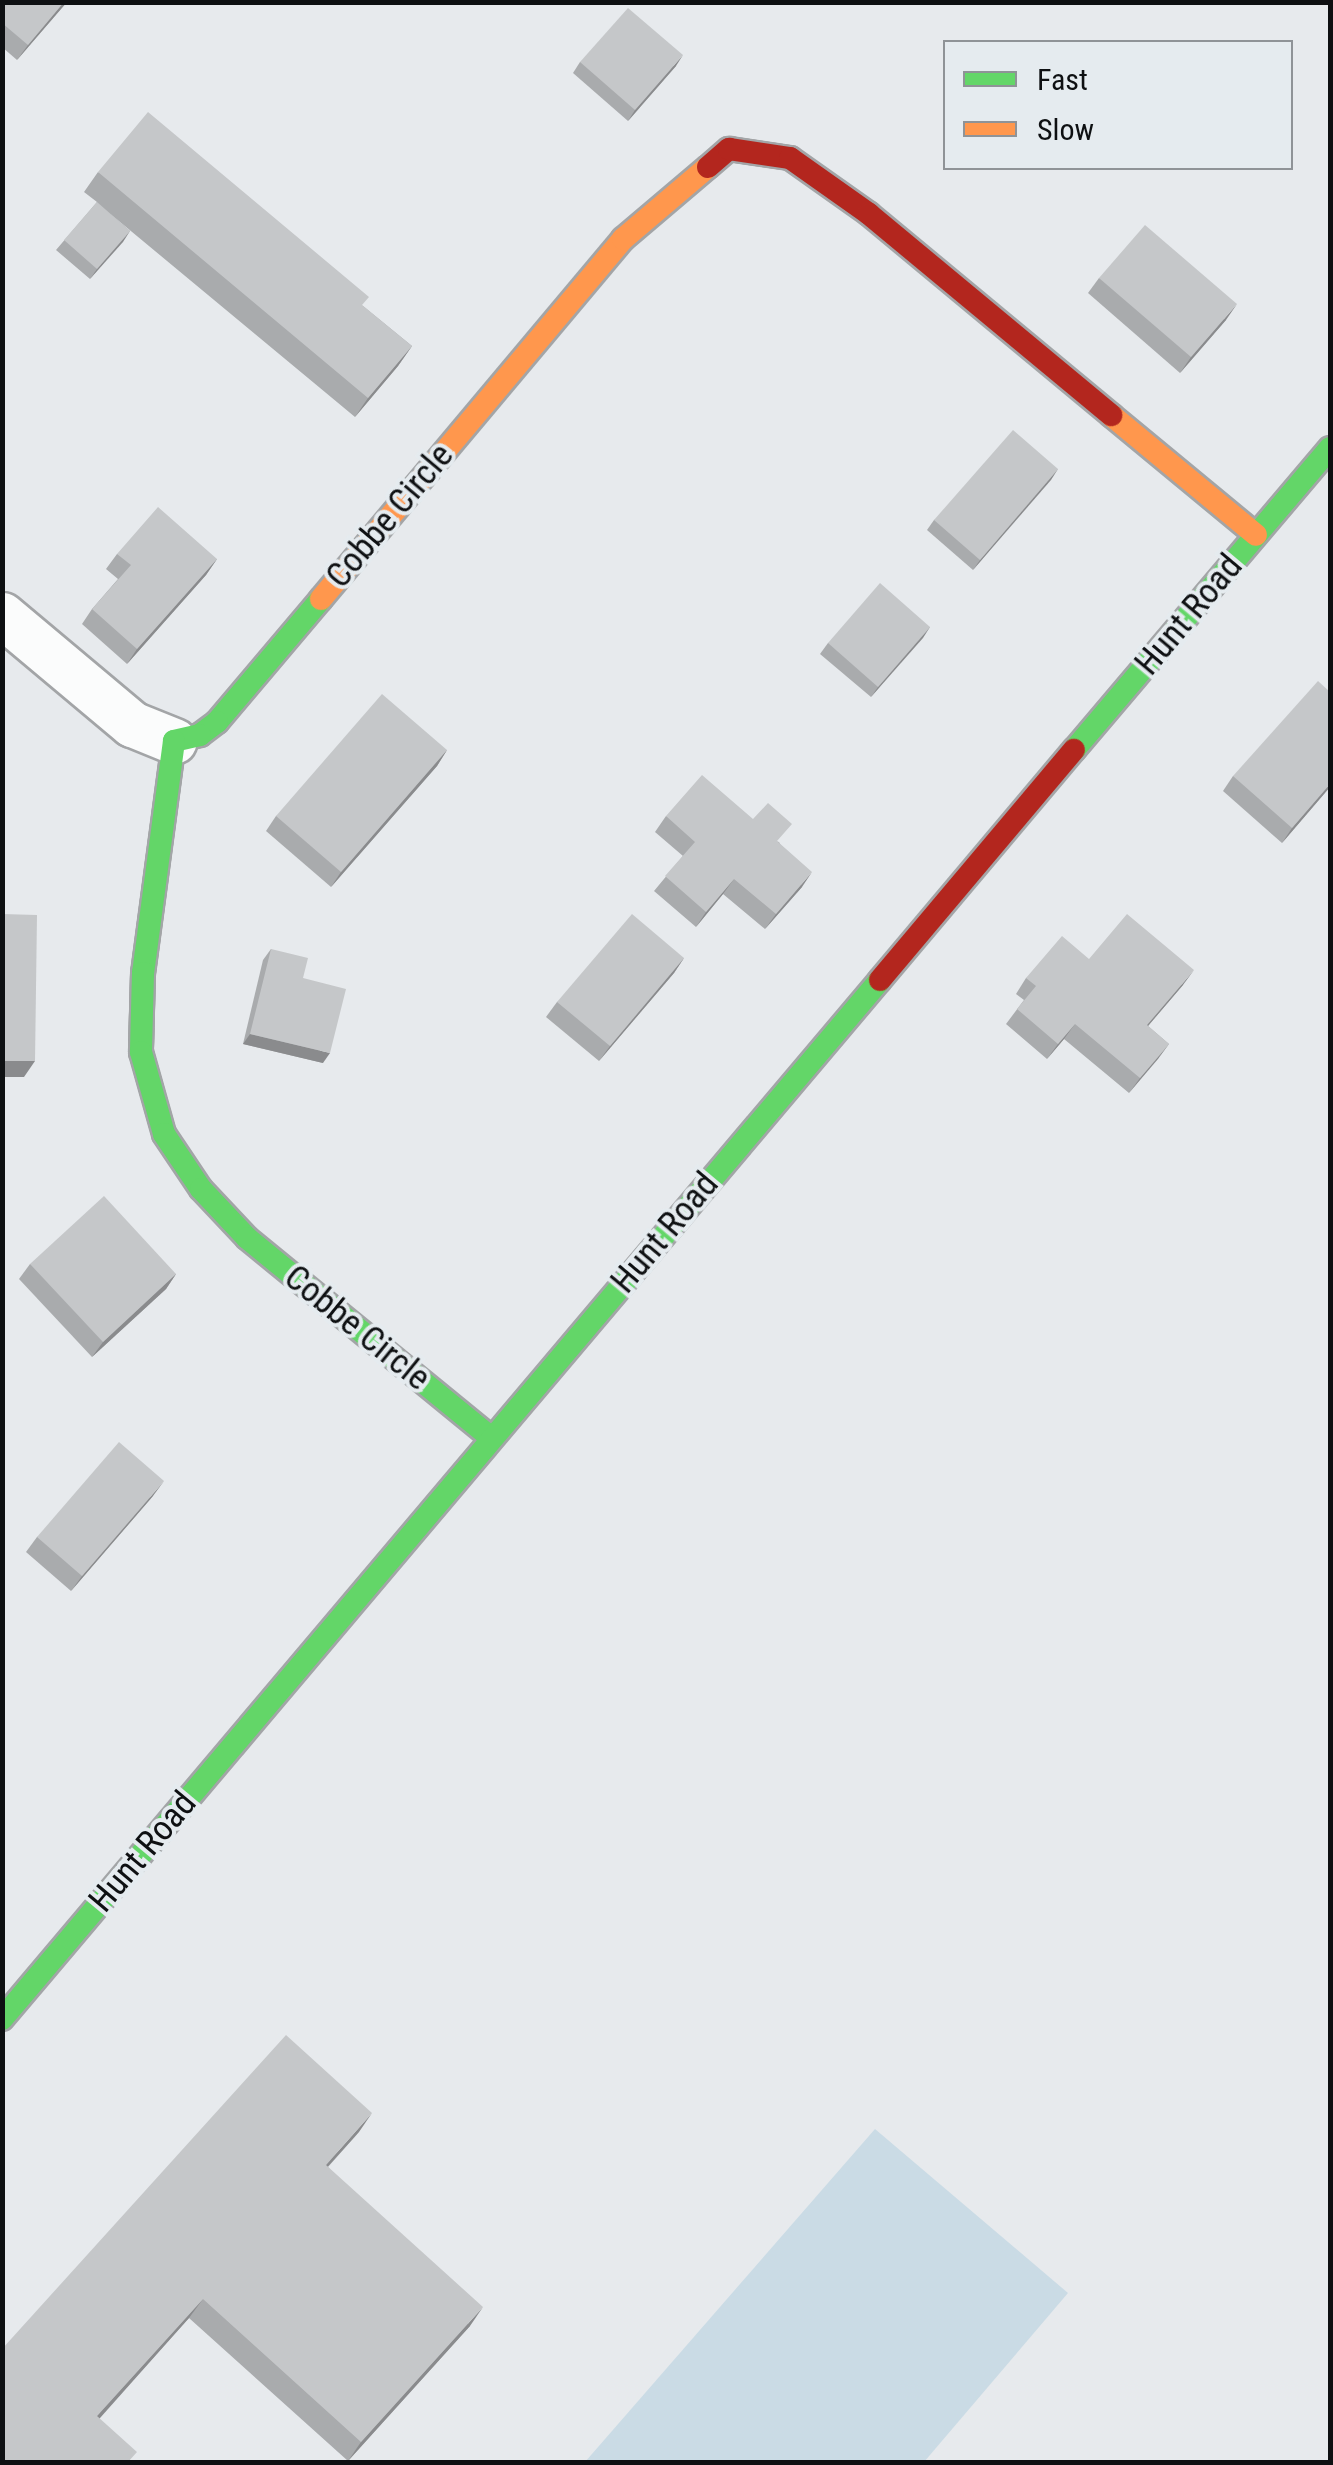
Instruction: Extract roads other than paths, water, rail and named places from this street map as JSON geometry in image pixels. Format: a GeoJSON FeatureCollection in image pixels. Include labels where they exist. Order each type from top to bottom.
{"type":"FeatureCollection","features":[{"type":"Feature","properties":{"kind":"street","name":"Cobbe Circle"},"geometry":{"type":"LineString","coordinates":[[491,1438],[247,1238],[200,1189],[164,1134],[141,1052],[143,973],[174,741],[200,735],[217,722],[623,239],[729,149],[762,149],[790,158],[869,214],[1256,535]]}},
{"type":"Feature","properties":{"kind":"street","name":"Hunt Road"},"geometry":{"type":"LineString","coordinates":[[2,2020],[1330,448]]}},
{"type":"Feature","properties":{"kind":"street"},"geometry":{"type":"LineString","coordinates":[[2,615],[132,724],[174,741]]}}]}
